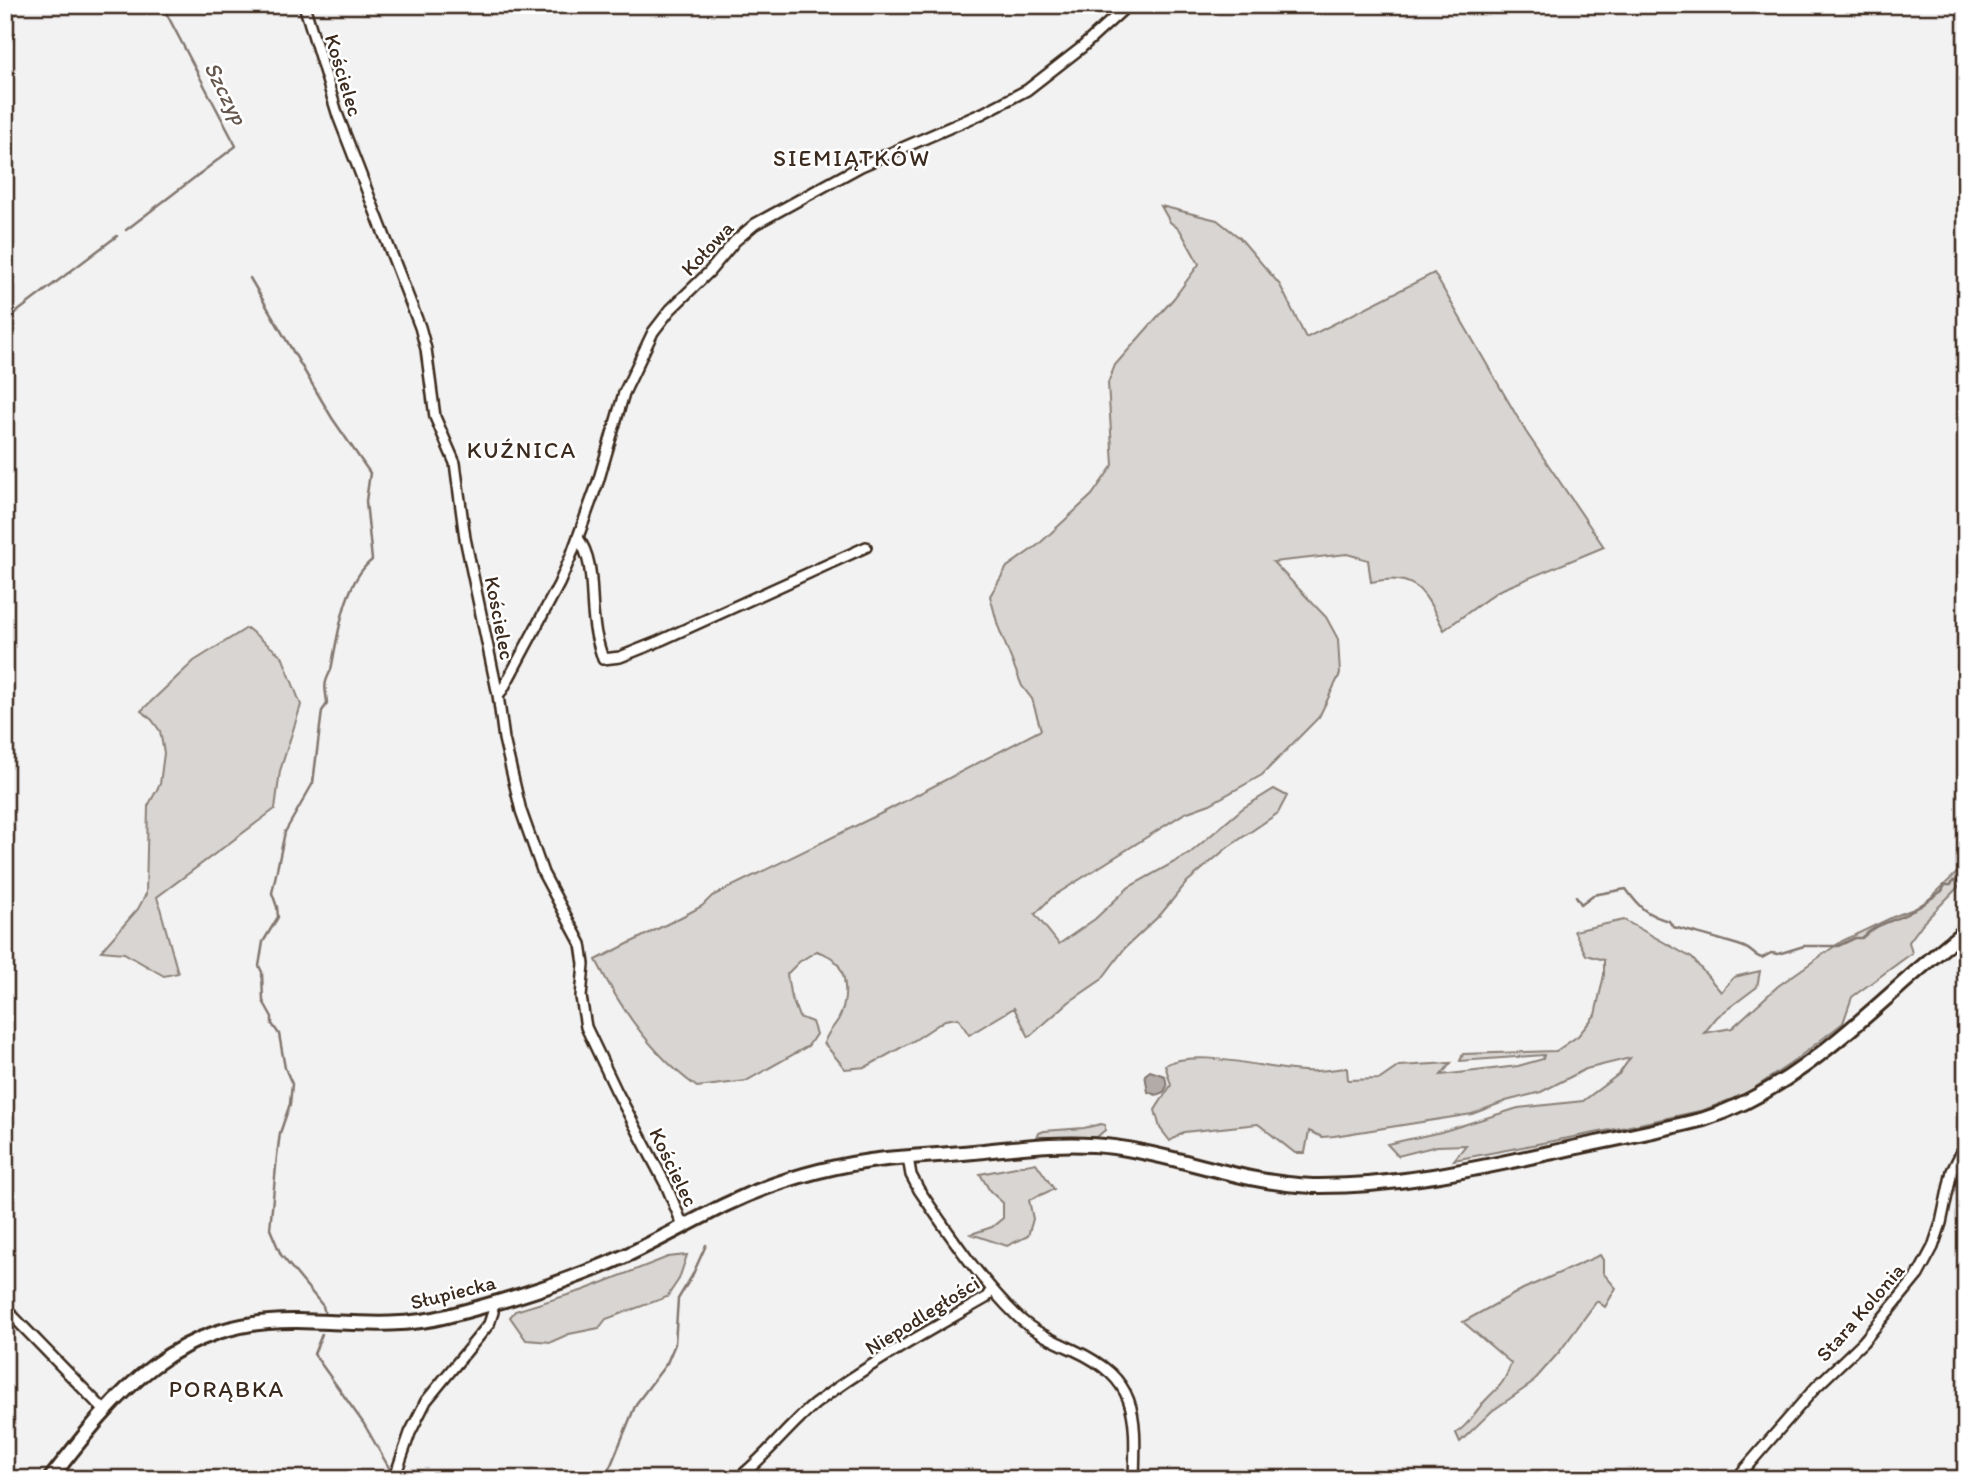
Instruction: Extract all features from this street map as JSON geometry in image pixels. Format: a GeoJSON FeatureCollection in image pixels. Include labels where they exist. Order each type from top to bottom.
{"type":"FeatureCollection","features":[{"type":"Feature","properties":{"kind":"main road","name":"Słupiecka"},"geometry":{"type":"LineString","coordinates":[[50,1479],[121,1392],[170,1353],[193,1342],[232,1328],[280,1321],[388,1325],[411,1324],[450,1316],[599,1267],[755,1192],[817,1172],[879,1160],[1081,1144],[1142,1151],[1274,1183],[1333,1186],[1462,1171],[1686,1124],[1721,1114],[1772,1088],[1840,1037],[1966,930]]}},
{"type":"Feature","properties":{"kind":"street","name":"Kościelec"},"geometry":{"type":"LineString","coordinates":[[304,5],[338,116],[420,327],[426,349],[435,417],[449,445],[459,483],[465,538],[512,775],[543,873],[581,944],[584,964],[581,997],[586,1027],[667,1187],[683,1226]]}},
{"type":"Feature","properties":{"kind":"street","name":"Kołowa"},"geometry":{"type":"LineString","coordinates":[[498,695],[559,584],[598,482],[619,405],[644,348],[663,318],[709,272],[735,241],[768,216],[861,166],[983,113],[1027,90],[1128,5]]}},
{"type":"Feature","properties":{"kind":"street"},"geometry":{"type":"LineString","coordinates":[[578,538],[589,559],[594,625],[603,660],[621,657],[655,643],[866,547]]}},
{"type":"Feature","properties":{"kind":"street","name":"Stara Kolonia"},"geometry":{"type":"LineString","coordinates":[[1736,1479],[1816,1387],[1863,1342],[1919,1275],[1933,1247],[1952,1171],[1966,1143]]}},
{"type":"Feature","properties":{"kind":"street"},"geometry":{"type":"LineString","coordinates":[[908,1158],[911,1174],[919,1190],[992,1289]]}},
{"type":"Feature","properties":{"kind":"street","name":"Niepodległości"},"geometry":{"type":"LineString","coordinates":[[737,1479],[791,1426],[831,1392],[986,1298],[992,1289],[1033,1330],[1089,1357],[1113,1375],[1124,1390],[1135,1422],[1134,1479]]}},
{"type":"Feature","properties":{"kind":"street"},"geometry":{"type":"LineString","coordinates":[[394,1479],[410,1433],[422,1409],[439,1383],[489,1324],[493,1312],[491,1304]]}},
{"type":"Feature","properties":{"kind":"street"},"geometry":{"type":"LineString","coordinates":[[5,1308],[104,1410]]}},
{"type":"Feature","properties":{"kind":"shaded area"},"geometry":{"type":"Polygon","coordinates":[[[1161,206],[1217,220],[1240,238],[1280,285],[1306,338],[1434,273],[1526,432],[1604,547],[1498,591],[1444,630],[1418,588],[1400,580],[1371,582],[1368,560],[1347,554],[1273,562],[1326,617],[1338,639],[1340,674],[1319,717],[1262,775],[1210,804],[1185,813],[1052,897],[1035,914],[1059,944],[1095,919],[1129,887],[1189,854],[1243,808],[1274,789],[1287,796],[1278,813],[1227,848],[1187,882],[1161,914],[1125,948],[1101,980],[1069,1002],[1029,1037],[1014,1008],[969,1035],[958,1018],[945,1020],[866,1067],[845,1069],[824,1043],[844,1005],[844,979],[838,964],[817,951],[799,962],[787,974],[790,993],[799,1017],[812,1022],[816,1034],[808,1046],[746,1081],[697,1087],[666,1060],[639,1030],[596,960],[702,906],[712,896],[884,812],[1041,730],[1032,699],[1022,686],[998,626],[990,596],[1007,567],[1038,545],[1092,495],[1113,465],[1108,383],[1115,365],[1174,298],[1199,264],[1180,230],[1170,222],[1161,206]]]}},
{"type":"Feature","properties":{"kind":"shaded area"},"geometry":{"type":"Polygon","coordinates":[[[247,628],[282,656],[301,705],[280,771],[275,809],[157,897],[178,973],[164,976],[124,953],[101,951],[138,909],[146,894],[148,806],[160,784],[164,753],[160,731],[141,711],[194,661],[247,628]]]}},
{"type":"Feature","properties":{"kind":"shaded area"},"geometry":{"type":"Polygon","coordinates":[[[1966,864],[1966,879],[1923,923],[1909,942],[1912,953],[1852,997],[1843,1023],[1747,1093],[1704,1110],[1454,1160],[1466,1145],[1437,1146],[1398,1156],[1387,1144],[1441,1132],[1518,1108],[1583,1101],[1619,1074],[1630,1058],[1586,1069],[1541,1092],[1472,1114],[1334,1136],[1322,1137],[1309,1131],[1305,1153],[1295,1153],[1258,1124],[1184,1132],[1170,1141],[1160,1128],[1155,1110],[1171,1085],[1165,1065],[1178,1060],[1213,1059],[1304,1071],[1347,1068],[1348,1080],[1380,1079],[1399,1066],[1451,1063],[1441,1075],[1518,1066],[1543,1059],[1544,1055],[1460,1061],[1463,1054],[1556,1051],[1578,1036],[1595,1015],[1604,975],[1604,960],[1586,955],[1574,931],[1624,920],[1692,958],[1721,992],[1734,977],[1760,971],[1757,987],[1717,1017],[1704,1033],[1732,1028],[1778,986],[1842,941],[1922,906],[1966,864]]]}},
{"type":"Feature","properties":{"kind":"shaded area"},"geometry":{"type":"Polygon","coordinates":[[[1150,1071],[1165,1076],[1167,1086],[1164,1092],[1156,1095],[1148,1092],[1145,1075],[1150,1071]]]}},
{"type":"Feature","properties":{"kind":"shaded area"},"geometry":{"type":"Polygon","coordinates":[[[1105,1125],[1105,1130],[1097,1137],[1037,1137],[1044,1131],[1105,1125]]]}},
{"type":"Feature","properties":{"kind":"shaded area"},"geometry":{"type":"Polygon","coordinates":[[[1036,1163],[1054,1189],[1029,1200],[1033,1219],[1028,1236],[1007,1246],[971,1234],[992,1227],[1003,1218],[1003,1203],[990,1191],[980,1174],[1036,1163]]]}},
{"type":"Feature","properties":{"kind":"shaded area"},"geometry":{"type":"Polygon","coordinates":[[[687,1255],[679,1279],[667,1297],[606,1319],[599,1328],[569,1334],[551,1342],[526,1340],[510,1317],[515,1311],[584,1290],[668,1257],[687,1255]]]}},
{"type":"Feature","properties":{"kind":"shaded area"},"geometry":{"type":"Polygon","coordinates":[[[1600,1255],[1603,1260],[1603,1273],[1616,1288],[1605,1307],[1597,1301],[1560,1351],[1531,1384],[1492,1411],[1460,1442],[1456,1433],[1501,1384],[1511,1363],[1463,1322],[1523,1289],[1600,1255]]]}},
{"type":"Feature","properties":{"kind":"waterway","name":"Szczyp"},"geometry":{"type":"LineString","coordinates":[[126,230],[236,146],[162,5]]}},
{"type":"Feature","properties":{"kind":"waterway","name":"Szczyp"},"geometry":{"type":"LineString","coordinates":[[5,321],[117,236]]}},
{"type":"Feature","properties":{"kind":"waterway"},"geometry":{"type":"LineString","coordinates":[[250,278],[332,418],[370,473],[366,501],[372,560],[355,582],[344,610],[326,684],[327,704],[322,711],[313,783],[285,832],[272,893],[278,917],[263,942],[259,966],[262,972],[263,1001],[279,1034],[285,1068],[292,1084],[290,1104],[280,1133],[270,1229],[281,1255],[323,1306],[325,1314]]}},
{"type":"Feature","properties":{"kind":"waterway"},"geometry":{"type":"LineString","coordinates":[[1576,896],[1581,904],[1593,895],[1626,889],[1644,910],[1669,921],[1673,927],[1744,947],[1762,958],[1771,953],[1778,954],[1804,946],[1838,946],[1855,938],[1862,938],[1878,926],[1916,909],[1942,891],[1945,885],[1962,880],[1966,872]]}},
{"type":"Feature","properties":{"kind":"waterway"},"geometry":{"type":"LineString","coordinates":[[602,1479],[611,1465],[636,1404],[667,1363],[675,1344],[678,1299],[706,1245]]}},
{"type":"Feature","properties":{"kind":"waterway"},"geometry":{"type":"LineString","coordinates":[[322,1334],[314,1354],[364,1424],[392,1473]]}},
{"type":"Feature","properties":{"kind":"waterway"},"geometry":{"type":"LineString","coordinates":[[409,1426],[420,1403]]}},
{"type":"Feature","properties":{"kind":"waterway"},"geometry":{"type":"LineString","coordinates":[[392,1468],[401,1445]]}},
{"type":"Feature","properties":{"kind":"district","name":"SIEMIĄTKÓW"},"geometry":{"type":"Point","coordinates":[852,158]}},
{"type":"Feature","properties":{"kind":"district","name":"KUŹNICA"},"geometry":{"type":"Point","coordinates":[522,450]}},
{"type":"Feature","properties":{"kind":"district","name":"PORĄBKA"},"geometry":{"type":"Point","coordinates":[227,1389]}}]}
